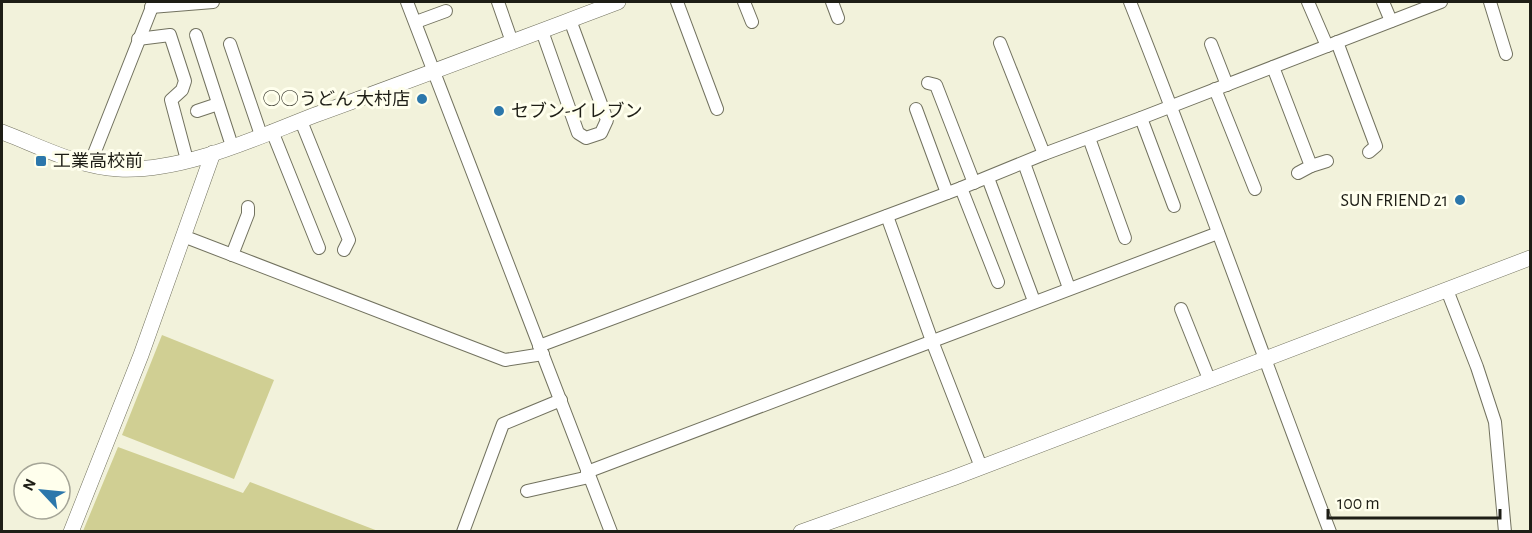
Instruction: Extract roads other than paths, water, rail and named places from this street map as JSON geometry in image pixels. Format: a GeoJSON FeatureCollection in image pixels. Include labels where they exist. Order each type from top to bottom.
{"type":"FeatureCollection","features":[{"type":"Feature","properties":{"kind":"street"},"geometry":{"type":"LineString","coordinates":[[90,164],[153,4],[213,2]]}},
{"type":"Feature","properties":{"kind":"street"},"geometry":{"type":"LineString","coordinates":[[407,2],[611,531]]}},
{"type":"Feature","properties":{"kind":"street"},"geometry":{"type":"LineString","coordinates":[[498,2],[512,42]]}},
{"type":"Feature","properties":{"kind":"street"},"geometry":{"type":"LineString","coordinates":[[2,132],[90,164],[117,169],[167,165],[213,153],[435,72],[570,20],[594,6],[618,2]]}},
{"type":"Feature","properties":{"kind":"street"},"geometry":{"type":"LineString","coordinates":[[677,2],[717,109]]}},
{"type":"Feature","properties":{"kind":"street"},"geometry":{"type":"LineString","coordinates":[[744,2],[752,22]]}},
{"type":"Feature","properties":{"kind":"street"},"geometry":{"type":"LineString","coordinates":[[832,2],[838,18]]}},
{"type":"Feature","properties":{"kind":"street"},"geometry":{"type":"LineString","coordinates":[[1133,2],[1264,360],[1330,531]]}},
{"type":"Feature","properties":{"kind":"street"},"geometry":{"type":"LineString","coordinates":[[1308,2],[1332,44],[1376,146],[1370,152]]}},
{"type":"Feature","properties":{"kind":"street"},"geometry":{"type":"LineString","coordinates":[[1383,2],[1391,21]]}},
{"type":"Feature","properties":{"kind":"street"},"geometry":{"type":"LineString","coordinates":[[1490,2],[1506,54]]}},
{"type":"Feature","properties":{"kind":"street"},"geometry":{"type":"LineString","coordinates":[[183,236],[505,360],[541,350],[1435,3]]}},
{"type":"Feature","properties":{"kind":"street"},"geometry":{"type":"LineString","coordinates":[[416,22],[446,11]]}},
{"type":"Feature","properties":{"kind":"street"},"geometry":{"type":"LineString","coordinates":[[542,31],[578,133],[586,138],[601,133],[607,120],[570,20]]}},
{"type":"Feature","properties":{"kind":"street"},"geometry":{"type":"LineString","coordinates":[[138,39],[170,35],[185,81],[182,90],[171,100],[187,160]]}},
{"type":"Feature","properties":{"kind":"street"},"geometry":{"type":"LineString","coordinates":[[196,35],[232,146]]}},
{"type":"Feature","properties":{"kind":"street"},"geometry":{"type":"LineString","coordinates":[[1000,43],[1044,154]]}},
{"type":"Feature","properties":{"kind":"street"},"geometry":{"type":"LineString","coordinates":[[230,44],[319,248]]}},
{"type":"Feature","properties":{"kind":"street"},"geometry":{"type":"LineString","coordinates":[[1211,44],[1221,87],[1255,189]]}},
{"type":"Feature","properties":{"kind":"street"},"geometry":{"type":"LineString","coordinates":[[1273,67],[1311,166]]}},
{"type":"Feature","properties":{"kind":"street"},"geometry":{"type":"LineString","coordinates":[[928,83],[936,85],[974,183]]}},
{"type":"Feature","properties":{"kind":"street"},"geometry":{"type":"LineString","coordinates":[[197,111],[218,104]]}},
{"type":"Feature","properties":{"kind":"street"},"geometry":{"type":"LineString","coordinates":[[916,109],[947,193]]}},
{"type":"Feature","properties":{"kind":"street"},"geometry":{"type":"LineString","coordinates":[[1141,118],[1174,207]]}},
{"type":"Feature","properties":{"kind":"street"},"geometry":{"type":"LineString","coordinates":[[301,121],[349,240],[344,250]]}},
{"type":"Feature","properties":{"kind":"street"},"geometry":{"type":"LineString","coordinates":[[1089,138],[1125,238]]}},
{"type":"Feature","properties":{"kind":"street"},"geometry":{"type":"LineString","coordinates":[[71,531],[141,355],[213,153]]}},
{"type":"Feature","properties":{"kind":"street"},"geometry":{"type":"LineString","coordinates":[[1298,172],[1327,161]]}},
{"type":"Feature","properties":{"kind":"street"},"geometry":{"type":"LineString","coordinates":[[1024,163],[1069,288]]}},
{"type":"Feature","properties":{"kind":"street"},"geometry":{"type":"LineString","coordinates":[[988,178],[1034,301]]}},
{"type":"Feature","properties":{"kind":"street"},"geometry":{"type":"LineString","coordinates":[[961,188],[998,282]]}},
{"type":"Feature","properties":{"kind":"street"},"geometry":{"type":"LineString","coordinates":[[232,255],[248,214],[248,207]]}},
{"type":"Feature","properties":{"kind":"street"},"geometry":{"type":"LineString","coordinates":[[887,216],[932,341],[981,466]]}},
{"type":"Feature","properties":{"kind":"street"},"geometry":{"type":"LineString","coordinates":[[535,493],[588,475],[1034,301],[1218,233]]}},
{"type":"Feature","properties":{"kind":"street"},"geometry":{"type":"LineString","coordinates":[[801,531],[981,466],[1530,258]]}},
{"type":"Feature","properties":{"kind":"street"},"geometry":{"type":"LineString","coordinates":[[1447,290],[1477,367],[1495,422],[1505,531]]}},
{"type":"Feature","properties":{"kind":"street"},"geometry":{"type":"LineString","coordinates":[[1181,309],[1209,379]]}},
{"type":"Feature","properties":{"kind":"street"},"geometry":{"type":"LineString","coordinates":[[463,531],[503,424],[561,400]]}},
{"type":"Feature","properties":{"kind":"place","name":"◯◯うどん 大村店"},"geometry":{"type":"Point","coordinates":[422,99]}},
{"type":"Feature","properties":{"kind":"place","name":"セブン-イレブン"},"geometry":{"type":"Point","coordinates":[499,111]}},
{"type":"Feature","properties":{"kind":"place","name":"工業高校前"},"geometry":{"type":"Point","coordinates":[41,161]}},
{"type":"Feature","properties":{"kind":"place","name":"SUN FRIEND 21"},"geometry":{"type":"Point","coordinates":[1460,200]}}]}
